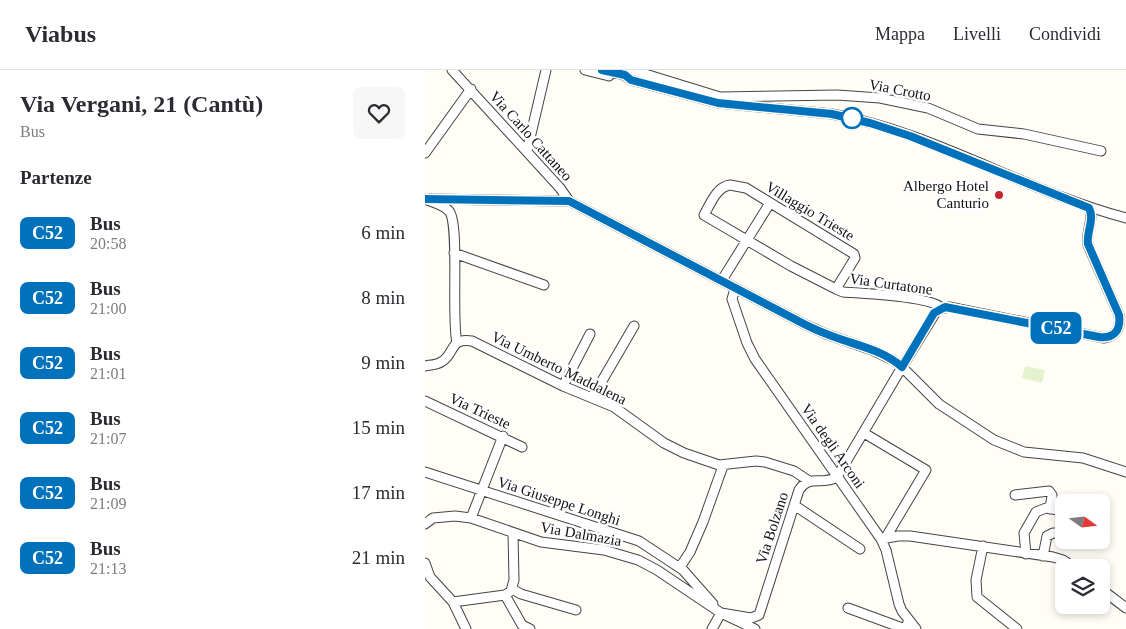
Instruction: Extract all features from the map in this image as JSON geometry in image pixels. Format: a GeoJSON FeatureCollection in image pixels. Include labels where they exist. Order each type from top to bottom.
{"type":"FeatureCollection","features":[{"type":"Feature","properties":{"kind":"street","name":"Via Carlo Cattaneo"},"geometry":{"type":"LineString","coordinates":[[452,70],[561,188],[569,201],[817,330],[886,356],[902,367],[939,404],[994,440],[1024,452],[1083,458],[1126,472]]}},
{"type":"Feature","properties":{"kind":"street"},"geometry":{"type":"LineString","coordinates":[[527,151],[546,70]]}},
{"type":"Feature","properties":{"kind":"street"},"geometry":{"type":"LineString","coordinates":[[585,70],[624,80],[631,75]]}},
{"type":"Feature","properties":{"kind":"street"},"geometry":{"type":"LineString","coordinates":[[602,70],[631,75],[718,103],[832,114],[849,118],[910,136],[1089,208],[1126,218]]}},
{"type":"Feature","properties":{"kind":"street","name":"Via Crotto"},"geometry":{"type":"LineString","coordinates":[[631,75],[721,97],[837,95],[879,98],[928,108],[978,129],[1024,134],[1101,151]]}},
{"type":"Feature","properties":{"kind":"street"},"geometry":{"type":"LineString","coordinates":[[425,153],[471,89]]}},
{"type":"Feature","properties":{"kind":"street","name":"Villaggio Trieste"},"geometry":{"type":"LineString","coordinates":[[735,185],[746,188],[854,254],[855,258],[836,289],[745,240],[703,216],[719,190],[725,186],[735,185]]}},
{"type":"Feature","properties":{"kind":"street"},"geometry":{"type":"LineString","coordinates":[[425,199],[569,201]]}},
{"type":"Feature","properties":{"kind":"street"},"geometry":{"type":"LineString","coordinates":[[425,199],[450,212],[453,223],[454,322],[458,342],[444,361],[425,366]]}},
{"type":"Feature","properties":{"kind":"street"},"geometry":{"type":"LineString","coordinates":[[722,280],[745,240],[770,203]]}},
{"type":"Feature","properties":{"kind":"street"},"geometry":{"type":"LineString","coordinates":[[1089,208],[1091,215],[1089,230]]}},
{"type":"Feature","properties":{"kind":"street"},"geometry":{"type":"LineString","coordinates":[[1089,230],[1099,218],[1107,214]]}},
{"type":"Feature","properties":{"kind":"street","name":"Via Curtatone"},"geometry":{"type":"LineString","coordinates":[[836,289],[843,292],[885,294],[933,303],[942,308],[949,307],[1099,337],[1109,337],[1114,335],[1119,327],[1119,315],[1088,244],[1089,230]]}},
{"type":"Feature","properties":{"kind":"street"},"geometry":{"type":"LineString","coordinates":[[454,252],[545,285]]}},
{"type":"Feature","properties":{"kind":"street","name":"Via degli Arconi"},"geometry":{"type":"LineString","coordinates":[[735,289],[732,299],[755,360],[837,477],[884,538],[899,604],[916,629]]}},
{"type":"Feature","properties":{"kind":"street"},"geometry":{"type":"LineString","coordinates":[[837,477],[934,313],[942,308]]}},
{"type":"Feature","properties":{"kind":"street"},"geometry":{"type":"LineString","coordinates":[[592,398],[634,326]]}},
{"type":"Feature","properties":{"kind":"street"},"geometry":{"type":"LineString","coordinates":[[563,386],[590,334]]}},
{"type":"Feature","properties":{"kind":"street","name":"Via Umberto Maddalena"},"geometry":{"type":"LineString","coordinates":[[458,342],[472,341],[563,386],[614,407],[664,442],[684,453],[723,466],[756,461],[765,462],[794,471],[809,481]]}},
{"type":"Feature","properties":{"kind":"street","name":"Via Trieste"},"geometry":{"type":"LineString","coordinates":[[425,401],[523,446]]}},
{"type":"Feature","properties":{"kind":"street"},"geometry":{"type":"LineString","coordinates":[[864,433],[926,470],[884,538]]}},
{"type":"Feature","properties":{"kind":"street"},"geometry":{"type":"LineString","coordinates":[[471,518],[503,436]]}},
{"type":"Feature","properties":{"kind":"street"},"geometry":{"type":"LineString","coordinates":[[680,567],[690,552],[703,522],[723,466]]}},
{"type":"Feature","properties":{"kind":"street","name":"Via Giuseppe Longhi"},"geometry":{"type":"LineString","coordinates":[[425,472],[635,539],[680,567],[721,613]]}},
{"type":"Feature","properties":{"kind":"street","name":"Via Bolzano"},"geometry":{"type":"LineString","coordinates":[[721,613],[751,618],[757,616],[761,611],[777,554],[799,490],[809,481],[826,482],[837,477]]}},
{"type":"Feature","properties":{"kind":"street"},"geometry":{"type":"LineString","coordinates":[[1015,495],[1049,491],[1052,495],[1050,509]]}},
{"type":"Feature","properties":{"kind":"street"},"geometry":{"type":"LineString","coordinates":[[793,505],[860,549]]}},
{"type":"Feature","properties":{"kind":"street"},"geometry":{"type":"LineString","coordinates":[[1025,554],[1025,533],[1029,522],[1036,512],[1055,510]]}},
{"type":"Feature","properties":{"kind":"street","name":"Via Dalmazia"},"geometry":{"type":"LineString","coordinates":[[427,521],[448,517],[471,518],[541,542],[604,550],[638,560],[657,570],[721,613],[755,629]]}},
{"type":"Feature","properties":{"kind":"street"},"geometry":{"type":"LineString","coordinates":[[513,533],[514,580],[508,592],[521,625],[530,629]]}},
{"type":"Feature","properties":{"kind":"street"},"geometry":{"type":"LineString","coordinates":[[1043,556],[1047,536],[1055,533]]}},
{"type":"Feature","properties":{"kind":"street"},"geometry":{"type":"LineString","coordinates":[[884,538],[910,536],[1058,559]]}},
{"type":"Feature","properties":{"kind":"street"},"geometry":{"type":"LineString","coordinates":[[983,546],[976,580],[977,597],[1017,629]]}},
{"type":"Feature","properties":{"kind":"street"},"geometry":{"type":"LineString","coordinates":[[425,563],[433,581],[453,602],[466,629]]}},
{"type":"Feature","properties":{"kind":"street"},"geometry":{"type":"LineString","coordinates":[[453,602],[508,592],[576,610]]}},
{"type":"Feature","properties":{"kind":"street"},"geometry":{"type":"LineString","coordinates":[[1110,596],[1126,608]]}},
{"type":"Feature","properties":{"kind":"street"},"geometry":{"type":"LineString","coordinates":[[848,608],[905,628],[909,620]]}},
{"type":"Feature","properties":{"kind":"street"},"geometry":{"type":"LineString","coordinates":[[711,629],[721,613]]}},
{"type":"Feature","properties":{"kind":"green space"},"geometry":{"type":"Polygon","coordinates":[[[1025,366],[1045,370],[1042,383],[1022,378],[1025,366]]]}},
{"type":"Feature","properties":{"kind":"bus line","name":"C52"},"geometry":{"type":"LineString","coordinates":[[425,199],[569,201],[806,325],[886,356],[902,367],[934,313],[945,307],[1104,338],[1117,332],[1120,320],[1119,315],[1087,240],[1091,215],[1089,208],[967,158],[892,130],[832,114],[718,103],[631,80],[625,75],[602,70]]}},
{"type":"Feature","properties":{"kind":"place","name":"Albergo Hotel Canturio"},"geometry":{"type":"Point","coordinates":[999,195]}}]}
